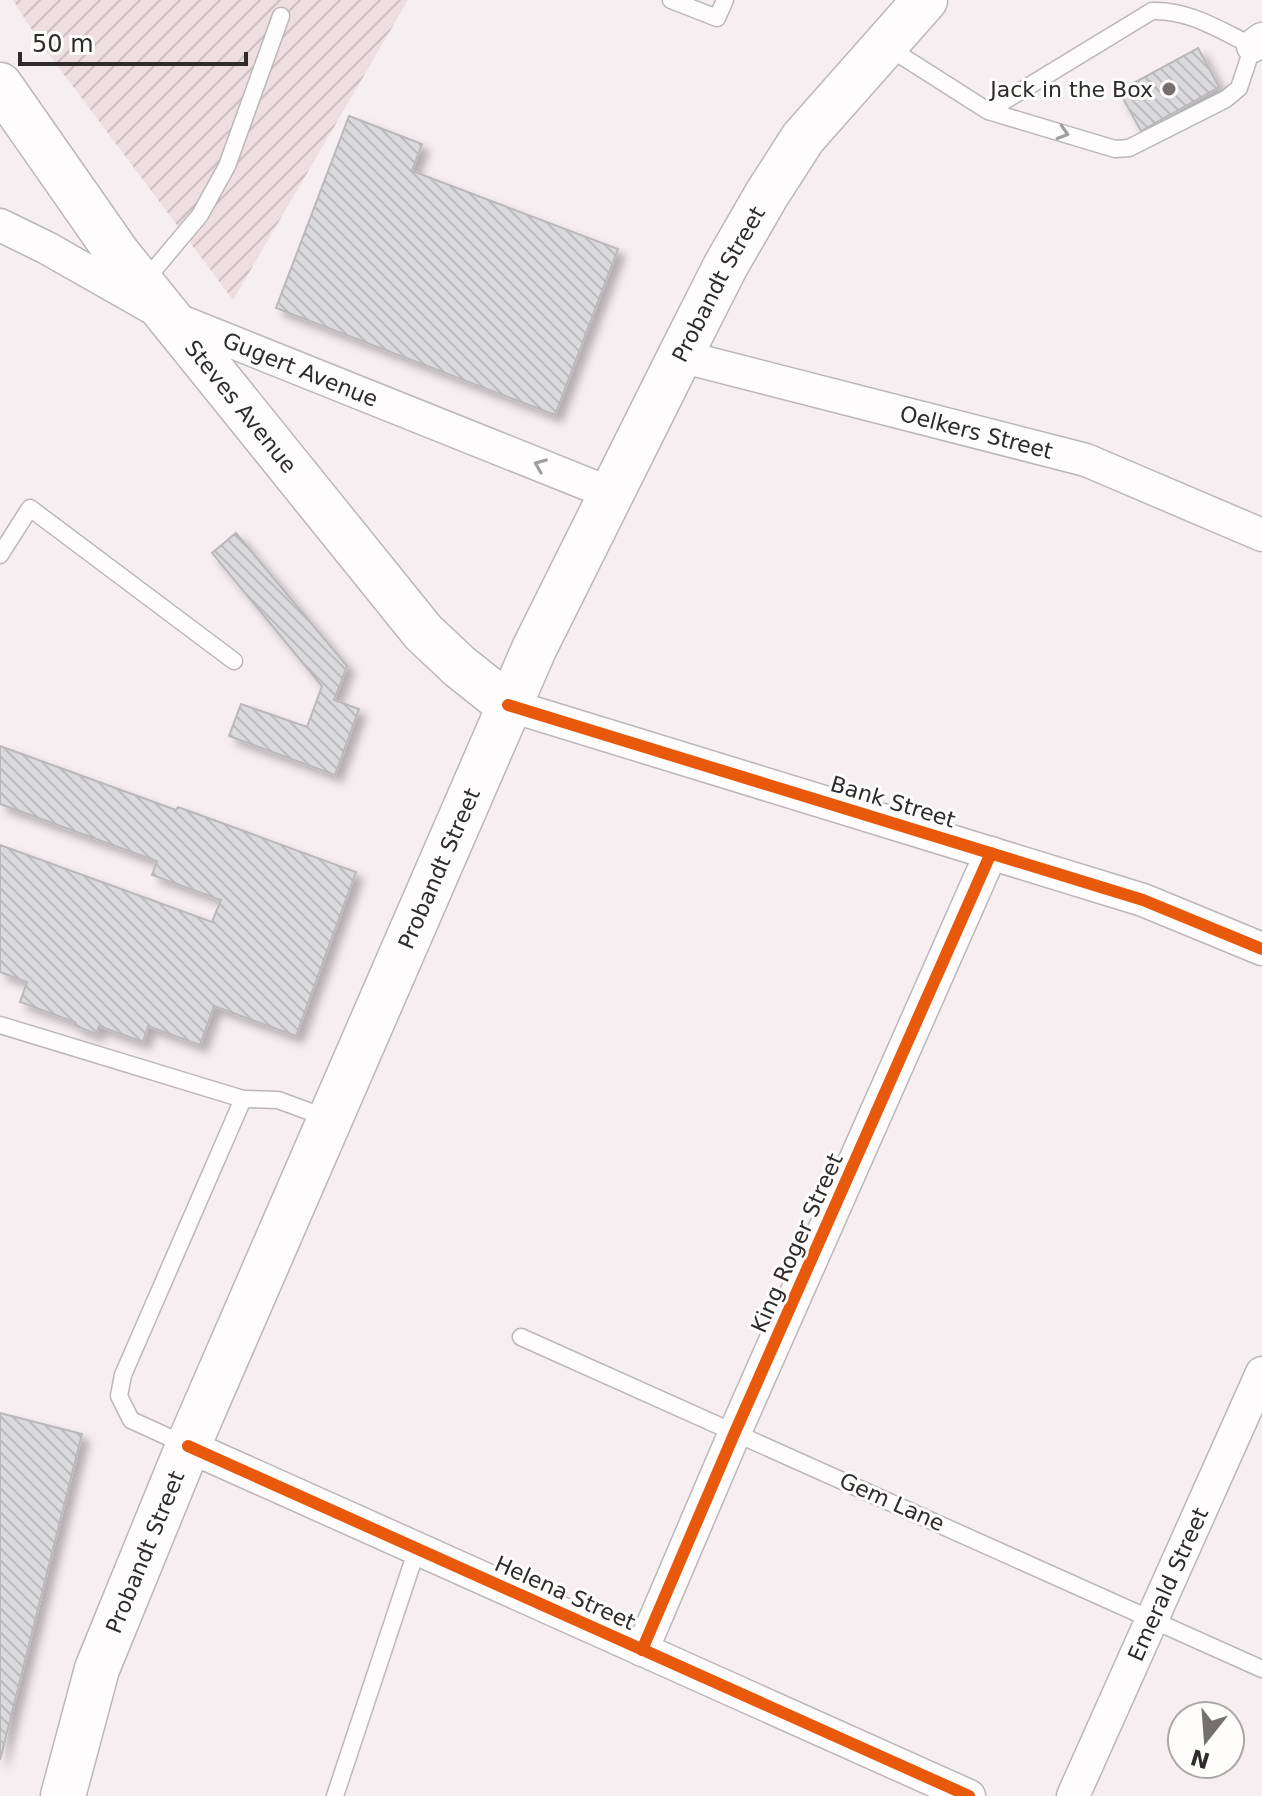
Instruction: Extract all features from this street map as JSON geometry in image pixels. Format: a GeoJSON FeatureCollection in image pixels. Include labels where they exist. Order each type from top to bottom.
{"type":"FeatureCollection","features":[{"type":"Feature","properties":{"kind":"main road","name":"Probandt Street"},"geometry":{"type":"LineString","coordinates":[[63,1796],[97,1669],[188,1446],[508,705],[733,253],[803,138],[925,0]]}},
{"type":"Feature","properties":{"kind":"main road","name":"Steves Avenue"},"geometry":{"type":"LineString","coordinates":[[0,85],[64,180],[153,300],[423,632],[508,705]]}},
{"type":"Feature","properties":{"kind":"street","name":"Gugert Avenue"},"geometry":{"type":"LineString","coordinates":[[0,225],[153,300],[612,494]]}},
{"type":"Feature","properties":{"kind":"street","name":"Oelkers Street"},"geometry":{"type":"LineString","coordinates":[[680,356],[1086,460],[1262,535]]}},
{"type":"Feature","properties":{"kind":"street","name":"Bank Street"},"geometry":{"type":"LineString","coordinates":[[508,705],[1143,900],[1262,949]]}},
{"type":"Feature","properties":{"kind":"street","name":"King Roger Street"},"geometry":{"type":"LineString","coordinates":[[642,1650],[991,853]]}},
{"type":"Feature","properties":{"kind":"street","name":"Emerald Street"},"geometry":{"type":"LineString","coordinates":[[1073,1796],[1151,1619],[1253,1419],[1262,1373]]}},
{"type":"Feature","properties":{"kind":"street","name":"Helena Street"},"geometry":{"type":"LineString","coordinates":[[188,1446],[969,1796]]}},
{"type":"Feature","properties":{"kind":"lane"},"geometry":{"type":"LineString","coordinates":[[671,0],[717,18],[725,0]]}},
{"type":"Feature","properties":{"kind":"lane"},"geometry":{"type":"LineString","coordinates":[[883,44],[988,111],[1115,149],[1129,148],[1226,99],[1239,88],[1258,42],[1184,13],[1152,11],[988,111]]}},
{"type":"Feature","properties":{"kind":"lane"},"geometry":{"type":"LineString","coordinates":[[153,300],[227,166],[281,16]]}},
{"type":"Feature","properties":{"kind":"lane"},"geometry":{"type":"LineString","coordinates":[[0,555],[30,508],[234,661]]}},
{"type":"Feature","properties":{"kind":"lane"},"geometry":{"type":"LineString","coordinates":[[0,1025],[243,1099],[278,1100],[329,1119]]}},
{"type":"Feature","properties":{"kind":"lane"},"geometry":{"type":"LineString","coordinates":[[188,1446],[131,1420],[119,1396],[123,1375],[243,1099]]}},
{"type":"Feature","properties":{"kind":"lane","name":"Gem Lane"},"geometry":{"type":"LineString","coordinates":[[521,1337],[1262,1669]]}},
{"type":"Feature","properties":{"kind":"lane"},"geometry":{"type":"LineString","coordinates":[[335,1796],[417,1549]]}},
{"type":"Feature","properties":{"kind":"shaded area"},"geometry":{"type":"Polygon","coordinates":[[[13,0],[408,0],[233,300],[39,41],[13,0]]]}},
{"type":"Feature","properties":{"kind":"building","name":"Jack in the Box"},"geometry":{"type":"Polygon","coordinates":[[[1198,48],[1219,87],[1141,131],[1119,91],[1198,48]]]}},
{"type":"Feature","properties":{"kind":"building"},"geometry":{"type":"Polygon","coordinates":[[[349,116],[422,144],[412,171],[618,249],[555,415],[276,308],[349,116]]]}},
{"type":"Feature","properties":{"kind":"building"},"geometry":{"type":"Polygon","coordinates":[[[236,533],[347,666],[334,700],[359,709],[335,775],[229,736],[241,704],[307,727],[322,686],[212,553],[236,533]]]}},
{"type":"Feature","properties":{"kind":"building"},"geometry":{"type":"Polygon","coordinates":[[[0,746],[356,872],[296,1036],[214,1006],[200,1045],[148,1026],[143,1042],[99,1026],[96,1034],[74,1025],[75,1022],[20,1002],[27,982],[0,972],[0,845],[212,922],[221,900],[152,875],[157,861],[0,804],[0,746]]]}},
{"type":"Feature","properties":{"kind":"building"},"geometry":{"type":"Polygon","coordinates":[[[0,1413],[82,1434],[0,1760],[0,1413]]]}},
{"type":"Feature","properties":{"kind":"cycle path"},"geometry":{"type":"LineString","coordinates":[[508,705],[1143,900],[1262,949]]}},
{"type":"Feature","properties":{"kind":"cycle path"},"geometry":{"type":"LineString","coordinates":[[642,1650],[991,853]]}},
{"type":"Feature","properties":{"kind":"cycle path"},"geometry":{"type":"LineString","coordinates":[[188,1446],[969,1796]]}},
{"type":"Feature","properties":{"kind":"place","name":"Jack in the Box"},"geometry":{"type":"Point","coordinates":[1169,89]}}]}
